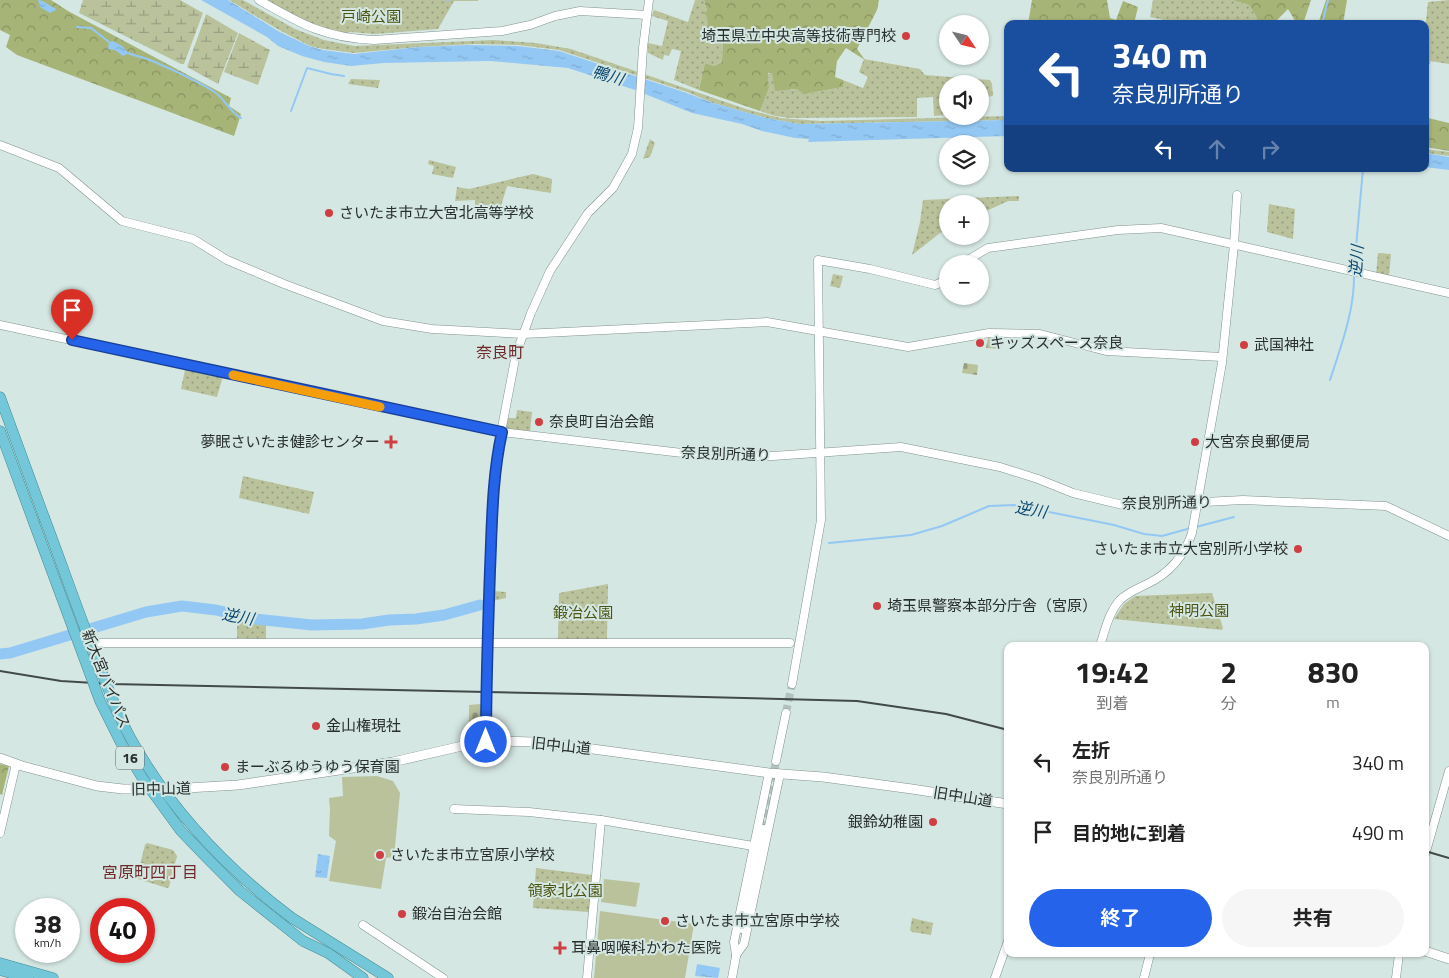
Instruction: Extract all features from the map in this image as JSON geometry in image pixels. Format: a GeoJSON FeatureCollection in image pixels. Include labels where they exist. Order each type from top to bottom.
{"type":"FeatureCollection","features":[{"type":"Feature","properties":{"kind":"highway","name":"新大宮バイパス"},"geometry":{"type":"LineString","coordinates":[[0,397],[112,699],[141,755],[176,807],[212,850],[246,881],[292,918],[388,978]]}},
{"type":"Feature","properties":{"kind":"highway","name":"新大宮バイパス"},"geometry":{"type":"LineString","coordinates":[[0,431],[100,701],[121,744],[143,779],[181,831],[240,891],[351,978]]}},
{"type":"Feature","properties":{"kind":"highway","name":"16"},"geometry":{"type":"LineString","coordinates":[[292,918],[374,978]]}},
{"type":"Feature","properties":{"kind":"highway","name":"16"},"geometry":{"type":"LineString","coordinates":[[303,941],[328,953],[363,978]]}},
{"type":"Feature","properties":{"kind":"highway"},"geometry":{"type":"LineString","coordinates":[[0,963],[54,978]]}},
{"type":"Feature","properties":{"kind":"highway"},"geometry":{"type":"LineString","coordinates":[[0,970],[28,978]]}},
{"type":"Feature","properties":{"kind":"main road","name":"旧中山道"},"geometry":{"type":"LineString","coordinates":[[0,758],[97,786],[124,789],[170,790],[238,784],[393,762],[486,742],[504,741],[554,744],[769,773],[823,777],[1004,803]]}},
{"type":"Feature","properties":{"kind":"main road"},"geometry":{"type":"LineString","coordinates":[[1429,952],[1449,959]]}},
{"type":"Feature","properties":{"kind":"street"},"geometry":{"type":"LineString","coordinates":[[259,0],[304,26],[318,31],[354,39],[374,40],[502,31],[530,25],[555,16],[580,12],[647,15]]}},
{"type":"Feature","properties":{"kind":"street"},"geometry":{"type":"LineString","coordinates":[[486,742],[487,643],[495,481],[516,354],[522,334],[550,271],[588,213],[618,181],[632,154],[638,128],[641,70],[649,0]]}},
{"type":"Feature","properties":{"kind":"street"},"geometry":{"type":"LineString","coordinates":[[0,145],[58,168],[122,221],[193,239],[226,260],[383,321],[432,328],[522,334],[767,322],[908,348],[990,333],[1040,334],[1106,351],[1222,357]]}},
{"type":"Feature","properties":{"kind":"street"},"geometry":{"type":"LineString","coordinates":[[1102,642],[1115,606],[1125,595],[1164,575],[1172,568],[1184,551],[1192,532],[1216,405],[1234,245],[1237,195]]}},
{"type":"Feature","properties":{"kind":"street"},"geometry":{"type":"LineString","coordinates":[[976,255],[988,248],[1118,230],[1161,228],[1449,293]]}},
{"type":"Feature","properties":{"kind":"street"},"geometry":{"type":"LineString","coordinates":[[792,684],[820,532],[822,509],[818,260],[888,273],[935,285],[939,283]]}},
{"type":"Feature","properties":{"kind":"street","name":"奈良別所通り"},"geometry":{"type":"LineString","coordinates":[[0,324],[502,432],[708,456],[749,457],[901,447],[949,458],[981,462],[1038,479],[1073,493],[1127,506],[1243,500],[1386,506],[1449,536]]}},
{"type":"Feature","properties":{"kind":"street"},"geometry":{"type":"LineString","coordinates":[[100,643],[790,644]]}},
{"type":"Feature","properties":{"kind":"street"},"geometry":{"type":"LineString","coordinates":[[776,762],[786,713]]}},
{"type":"Feature","properties":{"kind":"street"},"geometry":{"type":"LineString","coordinates":[[0,833],[16,764]]}},
{"type":"Feature","properties":{"kind":"street"},"geometry":{"type":"LineString","coordinates":[[1429,841],[1449,771]]}},
{"type":"Feature","properties":{"kind":"street"},"geometry":{"type":"LineString","coordinates":[[736,955],[734,942],[769,773]]}},
{"type":"Feature","properties":{"kind":"street"},"geometry":{"type":"LineString","coordinates":[[736,955],[744,944],[780,774]]}},
{"type":"Feature","properties":{"kind":"street"},"geometry":{"type":"LineString","coordinates":[[762,806],[772,808]]}},
{"type":"Feature","properties":{"kind":"street"},"geometry":{"type":"LineString","coordinates":[[454,809],[529,812],[601,820],[753,846]]}},
{"type":"Feature","properties":{"kind":"street"},"geometry":{"type":"LineString","coordinates":[[587,978],[601,820]]}},
{"type":"Feature","properties":{"kind":"street"},"geometry":{"type":"LineString","coordinates":[[732,978],[763,828]]}},
{"type":"Feature","properties":{"kind":"street"},"geometry":{"type":"LineString","coordinates":[[364,925],[443,978]]}},
{"type":"Feature","properties":{"kind":"street"},"geometry":{"type":"LineString","coordinates":[[995,978],[1004,952]]}},
{"type":"Feature","properties":{"kind":"street"},"geometry":{"type":"LineString","coordinates":[[1144,978],[1149,957]]}},
{"type":"Feature","properties":{"kind":"street"},"geometry":{"type":"LineString","coordinates":[[1396,978],[1399,957]]}},
{"type":"Feature","properties":{"kind":"green space"},"geometry":{"type":"Polygon","coordinates":[[[0,0],[51,0],[68,11],[231,98],[229,106],[241,114],[234,136],[17,55],[6,47],[10,35],[0,30],[0,0]]]}},
{"type":"Feature","properties":{"kind":"green space"},"geometry":{"type":"Polygon","coordinates":[[[83,0],[180,0],[203,13],[184,64],[181,64],[79,13],[83,0]]]}},
{"type":"Feature","properties":{"kind":"green space"},"geometry":{"type":"Polygon","coordinates":[[[229,0],[243,0],[295,29],[324,40],[354,46],[494,40],[536,43],[571,49],[746,109],[780,118],[821,121],[939,118],[939,121],[799,124],[766,118],[713,103],[687,92],[559,50],[518,45],[475,44],[354,53],[310,46],[229,0]]]}},
{"type":"Feature","properties":{"kind":"green space","name":"戸崎公園"},"geometry":{"type":"Polygon","coordinates":[[[263,0],[478,1],[454,1],[438,29],[375,34],[350,32],[345,34],[319,29],[263,0]]]}},
{"type":"Feature","properties":{"kind":"green space"},"geometry":{"type":"Polygon","coordinates":[[[695,0],[704,0],[707,11],[708,34],[718,36],[723,40],[722,62],[714,66],[705,63],[699,90],[674,80],[681,51],[672,49],[669,56],[664,55],[663,60],[648,53],[648,43],[662,46],[668,21],[652,16],[654,10],[688,22],[695,0]]]}},
{"type":"Feature","properties":{"kind":"green space"},"geometry":{"type":"Polygon","coordinates":[[[704,0],[879,0],[877,10],[857,49],[865,60],[846,48],[837,61],[835,77],[843,80],[843,87],[804,94],[796,89],[775,91],[772,73],[768,73],[769,88],[760,111],[699,90],[705,63],[714,66],[722,62],[723,40],[718,36],[708,34],[707,16],[703,13],[707,11],[704,0]]]}},
{"type":"Feature","properties":{"kind":"green space"},"geometry":{"type":"Polygon","coordinates":[[[1032,0],[1107,0],[1110,18],[1116,20],[1029,20],[1032,0]]]}},
{"type":"Feature","properties":{"kind":"green space"},"geometry":{"type":"Polygon","coordinates":[[[1153,0],[1232,0],[1249,5],[1257,18],[1257,20],[1164,20],[1150,17],[1153,0]]]}},
{"type":"Feature","properties":{"kind":"green space"},"geometry":{"type":"Polygon","coordinates":[[[1232,0],[1311,0],[1304,20],[1295,20],[1288,9],[1277,20],[1257,20],[1249,5],[1232,0]]]}},
{"type":"Feature","properties":{"kind":"green space"},"geometry":{"type":"Polygon","coordinates":[[[1326,0],[1347,0],[1344,20],[1319,20],[1326,0]]]}},
{"type":"Feature","properties":{"kind":"green space"},"geometry":{"type":"Polygon","coordinates":[[[1449,0],[1449,64],[1430,61],[1429,64],[1429,20],[1426,20],[1428,2],[1449,0]]]}},
{"type":"Feature","properties":{"kind":"green space"},"geometry":{"type":"Polygon","coordinates":[[[1123,1],[1138,7],[1135,20],[1116,20],[1123,1]]]}},
{"type":"Feature","properties":{"kind":"green space"},"geometry":{"type":"Polygon","coordinates":[[[206,14],[238,33],[218,84],[187,67],[206,14]]]}},
{"type":"Feature","properties":{"kind":"green space"},"geometry":{"type":"Polygon","coordinates":[[[239,33],[270,50],[258,85],[224,72],[239,33]]]}},
{"type":"Feature","properties":{"kind":"green space"},"geometry":{"type":"Polygon","coordinates":[[[864,59],[920,69],[925,75],[939,76],[939,116],[934,116],[933,97],[917,98],[917,117],[790,118],[760,111],[769,88],[768,74],[772,72],[791,90],[796,89],[804,94],[843,87],[843,80],[863,88],[868,77],[859,72],[864,59]]]}},
{"type":"Feature","properties":{"kind":"green space"},"geometry":{"type":"Polygon","coordinates":[[[351,79],[380,80],[378,88],[348,84],[351,79]]]}},
{"type":"Feature","properties":{"kind":"green space"},"geometry":{"type":"Polygon","coordinates":[[[989,80],[992,84],[993,96],[989,97],[989,80]]]}},
{"type":"Feature","properties":{"kind":"green space"},"geometry":{"type":"Polygon","coordinates":[[[989,116],[1004,116],[1004,120],[989,120],[989,116]]]}},
{"type":"Feature","properties":{"kind":"green space"},"geometry":{"type":"Polygon","coordinates":[[[1429,118],[1449,123],[1449,151],[1429,148],[1429,118]]]}},
{"type":"Feature","properties":{"kind":"green space"},"geometry":{"type":"Polygon","coordinates":[[[650,139],[655,143],[650,157],[643,159],[650,139]]]}},
{"type":"Feature","properties":{"kind":"green space"},"geometry":{"type":"Polygon","coordinates":[[[1429,150],[1449,152],[1449,156],[1429,154],[1429,150]]]}},
{"type":"Feature","properties":{"kind":"green space"},"geometry":{"type":"Polygon","coordinates":[[[429,160],[456,167],[453,178],[432,174],[434,166],[428,164],[429,160]]]}},
{"type":"Feature","properties":{"kind":"green space"},"geometry":{"type":"Polygon","coordinates":[[[533,174],[552,179],[551,193],[507,186],[501,206],[498,207],[475,207],[475,200],[455,201],[457,187],[469,189],[533,174]]]}},
{"type":"Feature","properties":{"kind":"green space"},"geometry":{"type":"Polygon","coordinates":[[[1019,196],[1019,201],[1008,201],[989,210],[989,197],[1019,196]]]}},
{"type":"Feature","properties":{"kind":"green space"},"geometry":{"type":"Polygon","coordinates":[[[939,199],[939,234],[912,255],[920,222],[923,200],[939,199]]]}},
{"type":"Feature","properties":{"kind":"green space"},"geometry":{"type":"Polygon","coordinates":[[[1269,204],[1295,209],[1293,239],[1267,232],[1269,204]]]}},
{"type":"Feature","properties":{"kind":"green space"},"geometry":{"type":"Polygon","coordinates":[[[1378,253],[1391,254],[1389,276],[1376,274],[1378,253]]]}},
{"type":"Feature","properties":{"kind":"green space"},"geometry":{"type":"Polygon","coordinates":[[[833,274],[843,276],[840,288],[830,286],[833,274]]]}},
{"type":"Feature","properties":{"kind":"green space"},"geometry":{"type":"Polygon","coordinates":[[[988,338],[1002,338],[1001,349],[986,348],[988,338]]]}},
{"type":"Feature","properties":{"kind":"green space"},"geometry":{"type":"Polygon","coordinates":[[[964,363],[978,365],[977,375],[962,373],[964,363]]]}},
{"type":"Feature","properties":{"kind":"green space"},"geometry":{"type":"Polygon","coordinates":[[[187,368],[223,376],[217,397],[181,389],[187,368]]]}},
{"type":"Feature","properties":{"kind":"green space"},"geometry":{"type":"Polygon","coordinates":[[[517,410],[532,412],[530,432],[506,427],[508,418],[516,418],[517,410]]]}},
{"type":"Feature","properties":{"kind":"green space"},"geometry":{"type":"Polygon","coordinates":[[[243,476],[314,492],[309,514],[239,498],[243,476]]]}},
{"type":"Feature","properties":{"kind":"green space","name":"鍛冶公園"},"geometry":{"type":"Polygon","coordinates":[[[608,584],[607,639],[558,640],[559,593],[608,584]]]}},
{"type":"Feature","properties":{"kind":"green space"},"geometry":{"type":"Polygon","coordinates":[[[493,591],[506,592],[506,598],[493,601],[493,591]]]}},
{"type":"Feature","properties":{"kind":"green space","name":"神明公園"},"geometry":{"type":"Polygon","coordinates":[[[1212,593],[1222,630],[1114,619],[1124,604],[1135,596],[1212,593]]]}},
{"type":"Feature","properties":{"kind":"green space"},"geometry":{"type":"Polygon","coordinates":[[[237,621],[266,625],[266,639],[237,638],[237,621]]]}},
{"type":"Feature","properties":{"kind":"green space"},"geometry":{"type":"Polygon","coordinates":[[[469,705],[482,705],[482,730],[469,729],[469,705]]]}},
{"type":"Feature","properties":{"kind":"green space"},"geometry":{"type":"Polygon","coordinates":[[[0,764],[9,766],[2,795],[0,794],[0,764]]]}},
{"type":"Feature","properties":{"kind":"green space"},"geometry":{"type":"Polygon","coordinates":[[[377,776],[393,781],[400,793],[394,857],[386,858],[381,889],[329,881],[336,841],[329,836],[329,798],[343,796],[342,777],[377,776]]]}},
{"type":"Feature","properties":{"kind":"green space"},"geometry":{"type":"Polygon","coordinates":[[[147,843],[173,850],[177,856],[169,887],[167,888],[138,879],[137,876],[147,843]]]}},
{"type":"Feature","properties":{"kind":"green space","name":"領家北公園"},"geometry":{"type":"Polygon","coordinates":[[[536,868],[592,875],[589,912],[533,908],[536,868]]]}},
{"type":"Feature","properties":{"kind":"green space"},"geometry":{"type":"Polygon","coordinates":[[[604,879],[640,883],[636,907],[601,902],[604,879]]]}},
{"type":"Feature","properties":{"kind":"green space"},"geometry":{"type":"Polygon","coordinates":[[[600,911],[694,924],[685,978],[594,978],[600,911]]]}},
{"type":"Feature","properties":{"kind":"green space"},"geometry":{"type":"Polygon","coordinates":[[[912,918],[933,923],[931,935],[912,932],[910,930],[912,918]]]}},
{"type":"Feature","properties":{"kind":"water"},"geometry":{"type":"Polygon","coordinates":[[[38,0],[56,10],[50,13],[40,7],[38,0]]]}},
{"type":"Feature","properties":{"kind":"water","name":"鴨川"},"geometry":{"type":"Polygon","coordinates":[[[201,0],[228,0],[278,31],[309,46],[323,50],[354,54],[418,47],[468,45],[518,46],[559,51],[713,103],[766,118],[799,124],[939,121],[939,125],[989,125],[989,120],[1004,120],[1004,136],[939,135],[939,138],[808,142],[809,139],[762,131],[742,124],[692,113],[635,90],[568,68],[490,61],[384,63],[351,66],[302,56],[278,46],[267,37],[201,0]]]}},
{"type":"Feature","properties":{"kind":"water"},"geometry":{"type":"Polygon","coordinates":[[[113,41],[129,53],[123,56],[115,50],[108,49],[109,42],[113,41]]]}},
{"type":"Feature","properties":{"kind":"water"},"geometry":{"type":"Polygon","coordinates":[[[1429,154],[1449,157],[1449,170],[1429,168],[1429,154]]]}},
{"type":"Feature","properties":{"kind":"water"},"geometry":{"type":"Polygon","coordinates":[[[318,854],[330,856],[327,878],[315,877],[318,854]]]}},
{"type":"Feature","properties":{"kind":"water"},"geometry":{"type":"Polygon","coordinates":[[[697,964],[720,968],[718,978],[695,976],[697,964]]]}},
{"type":"Feature","properties":{"kind":"waterway","name":"逆川"},"geometry":{"type":"LineString","coordinates":[[1323,20],[1328,0]]}},
{"type":"Feature","properties":{"kind":"waterway"},"geometry":{"type":"LineString","coordinates":[[77,27],[91,28],[109,42]]}},
{"type":"Feature","properties":{"kind":"waterway"},"geometry":{"type":"LineString","coordinates":[[128,53],[158,63],[206,87],[221,97],[233,112],[241,118]]}},
{"type":"Feature","properties":{"kind":"waterway"},"geometry":{"type":"LineString","coordinates":[[291,111],[307,68],[344,76]]}},
{"type":"Feature","properties":{"kind":"waterway","name":"逆川"},"geometry":{"type":"LineString","coordinates":[[1354,269],[1363,172]]}},
{"type":"Feature","properties":{"kind":"waterway","name":"逆川"},"geometry":{"type":"LineString","coordinates":[[1330,380],[1350,314],[1354,273]]}},
{"type":"Feature","properties":{"kind":"waterway","name":"逆川"},"geometry":{"type":"LineString","coordinates":[[829,543],[911,535],[942,526],[989,506],[1014,505],[1114,525],[1144,534],[1162,536],[1191,528]]}},
{"type":"Feature","properties":{"kind":"waterway","name":"逆川"},"geometry":{"type":"LineString","coordinates":[[1196,527],[1234,517]]}},
{"type":"Feature","properties":{"kind":"waterway","name":"逆川"},"geometry":{"type":"LineString","coordinates":[[0,654],[10,653],[146,612],[182,606],[216,610],[255,619],[312,625],[362,624],[416,619],[444,615],[480,605]]}},
{"type":"Feature","properties":{"kind":"tunnel"},"geometry":{"type":"LineString","coordinates":[[786,713],[792,684]]}},
{"type":"Feature","properties":{"kind":"tunnel"},"geometry":{"type":"LineString","coordinates":[[763,829],[776,761]]}},
{"type":"Feature","properties":{"kind":"railway"},"geometry":{"type":"LineString","coordinates":[[0,671],[61,681],[111,684],[857,701],[946,714],[1004,729]]}},
{"type":"Feature","properties":{"kind":"railway"},"geometry":{"type":"LineString","coordinates":[[1429,852],[1449,858]]}},
{"type":"Feature","properties":{"kind":"slow traffic"},"geometry":{"type":"LineString","coordinates":[[233,375],[380,407]]}},
{"type":"Feature","properties":{"kind":"place","name":"埼玉県立中央高等技術専門校"},"geometry":{"type":"Point","coordinates":[906,36]}},
{"type":"Feature","properties":{"kind":"place","name":"さいたま市立大宮北高等学校"},"geometry":{"type":"Point","coordinates":[329,213]}},
{"type":"Feature","properties":{"kind":"place","name":"キッズスペース奈良"},"geometry":{"type":"Point","coordinates":[980,343]}},
{"type":"Feature","properties":{"kind":"place","name":"武国神社"},"geometry":{"type":"Point","coordinates":[1244,345]}},
{"type":"Feature","properties":{"kind":"place","name":"奈良町自治会館"},"geometry":{"type":"Point","coordinates":[539,422]}},
{"type":"Feature","properties":{"kind":"place","name":"夢眠さいたま健診センター"},"geometry":{"type":"Point","coordinates":[391,442]}},
{"type":"Feature","properties":{"kind":"place","name":"大宮奈良郵便局"},"geometry":{"type":"Point","coordinates":[1195,442]}},
{"type":"Feature","properties":{"kind":"place","name":"さいたま市立大宮別所小学校"},"geometry":{"type":"Point","coordinates":[1298,549]}},
{"type":"Feature","properties":{"kind":"place","name":"埼玉県警察本部分庁舎（宮原）"},"geometry":{"type":"Point","coordinates":[877,606]}},
{"type":"Feature","properties":{"kind":"place","name":"金山権現社"},"geometry":{"type":"Point","coordinates":[316,726]}},
{"type":"Feature","properties":{"kind":"place","name":"まーぶるゆうゆう保育園"},"geometry":{"type":"Point","coordinates":[225,767]}},
{"type":"Feature","properties":{"kind":"place","name":"銀鈴幼稚園"},"geometry":{"type":"Point","coordinates":[933,822]}},
{"type":"Feature","properties":{"kind":"place","name":"さいたま市立宮原小学校"},"geometry":{"type":"Point","coordinates":[380,855]}},
{"type":"Feature","properties":{"kind":"place","name":"鍛冶自治会館"},"geometry":{"type":"Point","coordinates":[402,914]}},
{"type":"Feature","properties":{"kind":"place","name":"さいたま市立宮原中学校"},"geometry":{"type":"Point","coordinates":[665,921]}},
{"type":"Feature","properties":{"kind":"place","name":"耳鼻咽喉科かわた医院"},"geometry":{"type":"Point","coordinates":[560,948]}},
{"type":"Feature","properties":{"kind":"district","name":"奈良町"},"geometry":{"type":"Point","coordinates":[500,352]}},
{"type":"Feature","properties":{"kind":"district","name":"宮原町四丁目"},"geometry":{"type":"Point","coordinates":[150,872]}},
{"type":"Feature","properties":{"kind":"route"},"geometry":{"type":"LineString","coordinates":[[72,340],[502,432],[496,469],[492,527],[487,643],[486,742]]}}]}
